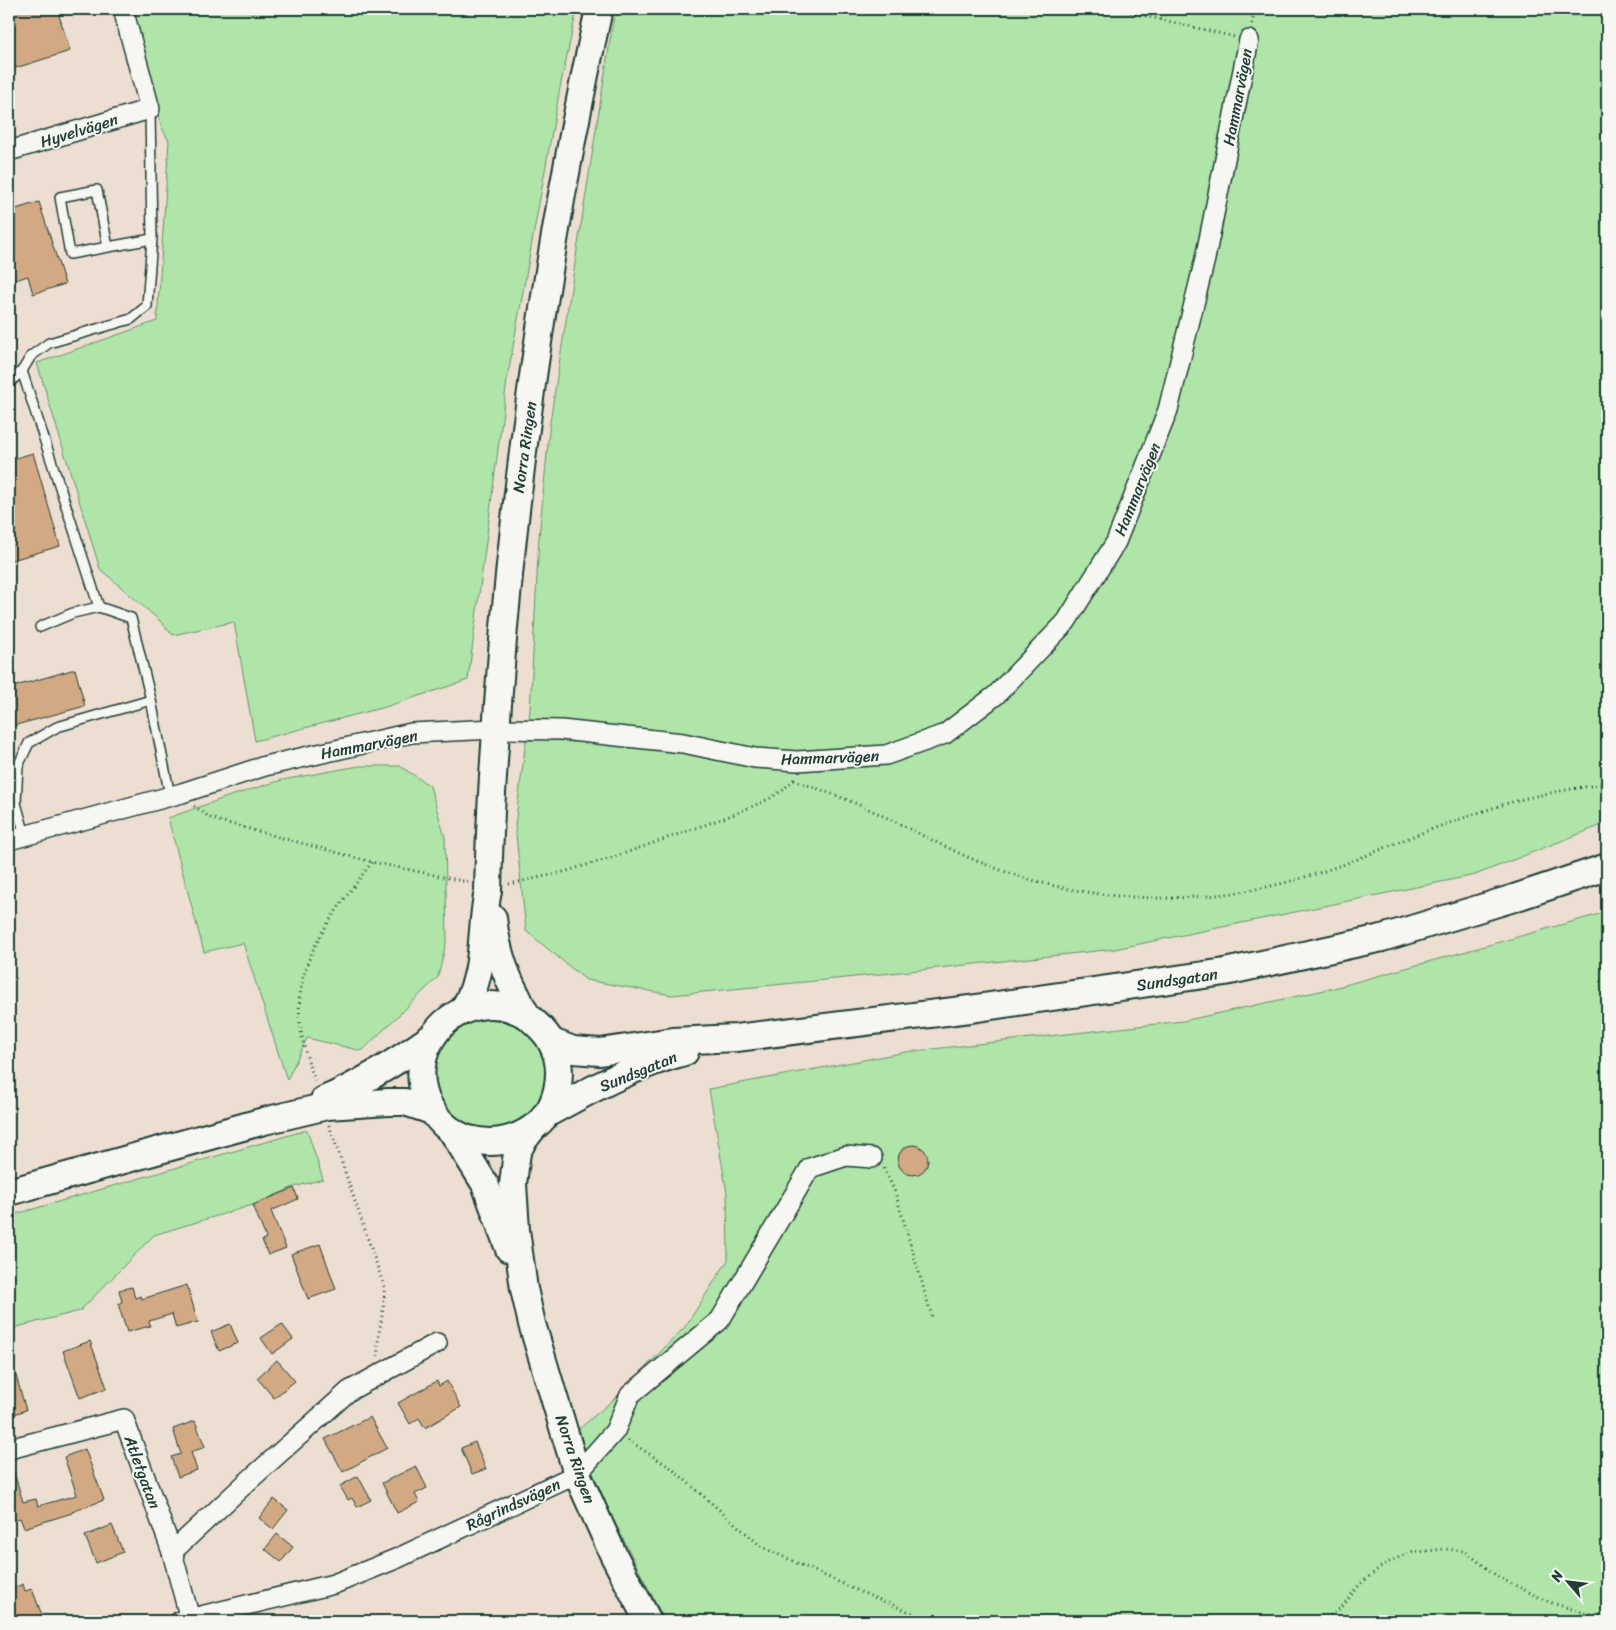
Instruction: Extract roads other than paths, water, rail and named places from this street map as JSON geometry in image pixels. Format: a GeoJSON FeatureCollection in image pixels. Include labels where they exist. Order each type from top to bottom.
{"type":"FeatureCollection","features":[{"type":"Feature","properties":{"kind":"main road","name":"Norra Ringen"},"geometry":{"type":"LineString","coordinates":[[463,1010],[471,998],[479,974],[487,886],[496,729],[513,524],[546,286],[576,112],[599,9]]}},
{"type":"Feature","properties":{"kind":"main road","name":"Sundsgatan"},"geometry":{"type":"LineString","coordinates":[[552,1042],[573,1050],[600,1052],[672,1041],[736,1038],[970,1009],[1225,972],[1382,938],[1514,898],[1607,867]]}},
{"type":"Feature","properties":{"kind":"main road","name":"Norra Ringen"},"geometry":{"type":"LineString","coordinates":[[487,886],[499,954],[511,985],[528,1016]]}},
{"type":"Feature","properties":{"kind":"main road"},"geometry":{"type":"LineString","coordinates":[[489,1005],[503,1006],[528,1016],[544,1030],[552,1042],[557,1057],[558,1087],[553,1102],[540,1121],[522,1135],[508,1140],[479,1142],[465,1138],[452,1131],[432,1111],[423,1087],[422,1074],[426,1048],[433,1036],[451,1017],[463,1010],[489,1005]]}},
{"type":"Feature","properties":{"kind":"main road"},"geometry":{"type":"LineString","coordinates":[[290,1114],[355,1086],[405,1056],[433,1036]]}},
{"type":"Feature","properties":{"kind":"main road","name":"Sundsgatan"},"geometry":{"type":"LineString","coordinates":[[540,1121],[575,1098],[638,1068],[666,1057],[736,1038]]}},
{"type":"Feature","properties":{"kind":"main road"},"geometry":{"type":"LineString","coordinates":[[9,1192],[290,1114],[327,1106],[405,1102],[432,1111]]}},
{"type":"Feature","properties":{"kind":"main road","name":"Norra Ringen"},"geometry":{"type":"LineString","coordinates":[[540,1121],[523,1141],[517,1152],[512,1184],[524,1289],[532,1324],[577,1474],[613,1554],[648,1621]]}},
{"type":"Feature","properties":{"kind":"main road","name":"Norra Ringen"},"geometry":{"type":"LineString","coordinates":[[452,1131],[485,1184],[524,1289]]}},
{"type":"Feature","properties":{"kind":"street"},"geometry":{"type":"LineString","coordinates":[[123,9],[150,109]]}},
{"type":"Feature","properties":{"kind":"street","name":"Hammarvägen"},"geometry":{"type":"LineString","coordinates":[[17,837],[176,794],[265,766],[411,733],[496,729],[561,730],[684,743],[755,758],[797,761],[886,755],[944,734],[996,695],[1066,622],[1116,542],[1168,410],[1206,258],[1249,40]]}},
{"type":"Feature","properties":{"kind":"street","name":"Hyvelvägen"},"geometry":{"type":"LineString","coordinates":[[9,151],[150,109]]}},
{"type":"Feature","properties":{"kind":"street","name":"Rågrindsvägen"},"geometry":{"type":"LineString","coordinates":[[172,1552],[185,1620],[334,1584],[398,1558],[577,1474],[615,1432],[630,1395],[720,1320],[810,1168],[846,1156],[872,1158]]}},
{"type":"Feature","properties":{"kind":"street"},"geometry":{"type":"LineString","coordinates":[[172,1552],[349,1391],[438,1343]]}},
{"type":"Feature","properties":{"kind":"street","name":"Atletgatan"},"geometry":{"type":"LineString","coordinates":[[9,1449],[124,1419],[172,1552]]}},
{"type":"Feature","properties":{"kind":"lane"},"geometry":{"type":"LineString","coordinates":[[9,383],[22,371],[31,356],[49,344],[131,319],[147,306],[152,239],[150,109]]}},
{"type":"Feature","properties":{"kind":"lane"},"geometry":{"type":"LineString","coordinates":[[108,247],[97,190],[60,197],[70,254],[152,239]]}},
{"type":"Feature","properties":{"kind":"lane"},"geometry":{"type":"LineString","coordinates":[[22,371],[99,607]]}},
{"type":"Feature","properties":{"kind":"lane"},"geometry":{"type":"LineString","coordinates":[[40,627],[73,613],[99,607],[131,618],[176,794]]}},
{"type":"Feature","properties":{"kind":"lane"},"geometry":{"type":"LineString","coordinates":[[17,837],[18,766],[29,743],[57,727],[151,700]]}}]}
